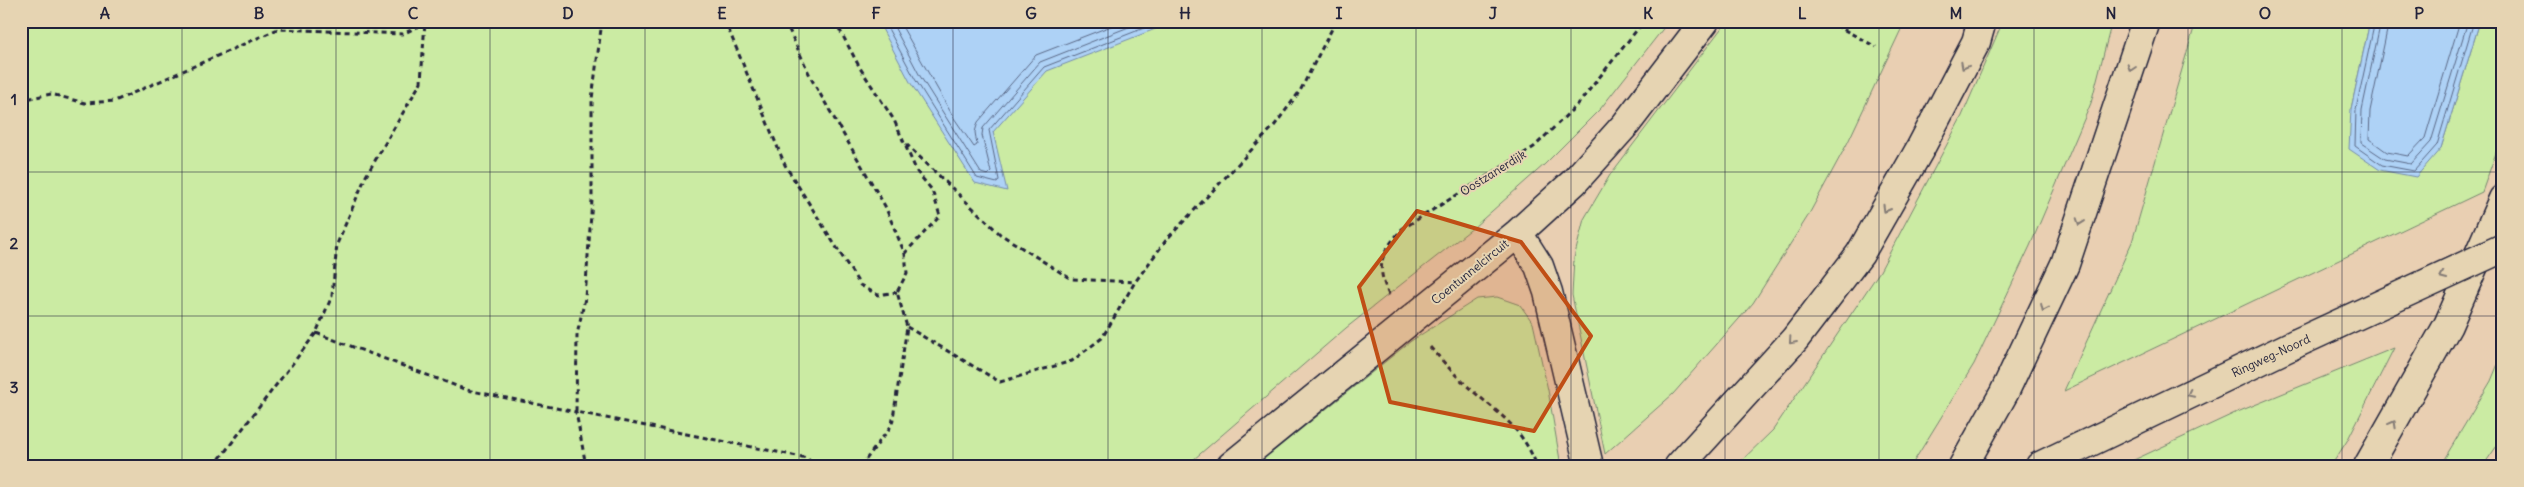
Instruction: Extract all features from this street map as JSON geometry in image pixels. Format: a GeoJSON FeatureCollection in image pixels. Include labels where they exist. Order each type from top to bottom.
{"type":"FeatureCollection","features":[{"type":"Feature","properties":{"kind":"main road"},"geometry":{"type":"LineString","coordinates":[[1518,233],[1574,182],[1626,124],[1705,21]]}},
{"type":"Feature","properties":{"kind":"main road"},"geometry":{"type":"LineString","coordinates":[[1686,460],[1795,339],[1860,254],[1920,149],[1976,42],[1982,21]]}},
{"type":"Feature","properties":{"kind":"main road"},"geometry":{"type":"LineString","coordinates":[[1963,466],[2004,393],[2065,264],[2146,21]]}},
{"type":"Feature","properties":{"kind":"main road"},"geometry":{"type":"LineString","coordinates":[[2368,466],[2448,325],[2503,199]]}},
{"type":"Feature","properties":{"kind":"main road","name":"Coentunnelcircuit"},"geometry":{"type":"LineString","coordinates":[[1231,466],[1518,233],[1539,266],[1548,292],[1589,466]]}},
{"type":"Feature","properties":{"kind":"main road","name":"Ringweg-Noord"},"geometry":{"type":"LineString","coordinates":[[2040,466],[2297,343],[2503,248]]}},
{"type":"Feature","properties":{"kind":"path"},"geometry":{"type":"LineString","coordinates":[[586,466],[576,412],[577,335],[585,298],[592,200],[592,100],[602,21]]}},
{"type":"Feature","properties":{"kind":"path"},"geometry":{"type":"LineString","coordinates":[[725,21],[785,164],[860,285],[878,295],[897,292]]}},
{"type":"Feature","properties":{"kind":"path"},"geometry":{"type":"LineString","coordinates":[[785,21],[812,80],[885,206],[905,254],[907,273],[897,292],[907,327],[892,425],[861,466]]}},
{"type":"Feature","properties":{"kind":"path"},"geometry":{"type":"LineString","coordinates":[[835,21],[860,68],[894,120],[917,172],[932,190],[940,216],[905,254]]}},
{"type":"Feature","properties":{"kind":"path"},"geometry":{"type":"LineString","coordinates":[[907,327],[1000,382],[1072,361],[1102,338],[1135,282],[1167,239],[1274,126],[1300,91],[1336,21]]}},
{"type":"Feature","properties":{"kind":"path","name":"Oostzanerdijk"},"geometry":{"type":"LineString","coordinates":[[1537,466],[1519,432],[1498,410],[1464,384],[1409,322],[1391,298],[1382,280],[1381,261],[1386,247],[1402,229],[1534,147],[1579,103],[1644,21]]}},
{"type":"Feature","properties":{"kind":"path"},"geometry":{"type":"LineString","coordinates":[[1828,21],[1876,47]]}},
{"type":"Feature","properties":{"kind":"path"},"geometry":{"type":"LineString","coordinates":[[21,103],[26,99],[51,94],[85,103],[115,101],[278,29],[403,34],[425,22]]}},
{"type":"Feature","properties":{"kind":"path"},"geometry":{"type":"LineString","coordinates":[[214,466],[316,333],[332,296],[337,244],[366,176],[421,82],[425,22]]}},
{"type":"Feature","properties":{"kind":"path"},"geometry":{"type":"LineString","coordinates":[[906,144],[1000,234],[1071,279],[1135,282]]}},
{"type":"Feature","properties":{"kind":"path"},"geometry":{"type":"LineString","coordinates":[[316,333],[467,390],[807,458],[814,466]]}},
{"type":"Feature","properties":{"kind":"highlighted area"},"geometry":{"type":"Polygon","coordinates":[[[1417,211],[1521,242],[1591,336],[1534,431],[1390,402],[1359,287],[1417,211]]]}},
{"type":"Feature","properties":{"kind":"green space"},"geometry":{"type":"Polygon","coordinates":[[[21,21],[1669,21],[1601,108],[1545,164],[1474,227],[1346,328],[1186,466],[21,466],[21,21]]]}},
{"type":"Feature","properties":{"kind":"green space"},"geometry":{"type":"Polygon","coordinates":[[[1727,21],[1905,21],[1848,142],[1808,216],[1753,303],[1673,394],[1605,454],[1572,295],[1574,258],[1584,219],[1610,175],[1727,21]]]}},
{"type":"Feature","properties":{"kind":"green space"},"geometry":{"type":"Polygon","coordinates":[[[2003,21],[2112,21],[2091,103],[2030,246],[1974,364],[1911,466],[1736,466],[1773,430],[1880,271],[1962,116],[2003,21]]]}},
{"type":"Feature","properties":{"kind":"green space"},"geometry":{"type":"Polygon","coordinates":[[[2196,21],[2370,21],[2351,109],[2441,148],[2480,21],[2503,21],[2503,133],[2482,192],[2064,391],[2132,242],[2196,21]]]}},
{"type":"Feature","properties":{"kind":"green space"},"geometry":{"type":"Polygon","coordinates":[[[1497,297],[1520,305],[1533,323],[1548,390],[1561,466],[1255,466],[1411,341],[1477,299],[1497,297]]]}},
{"type":"Feature","properties":{"kind":"green space"},"geometry":{"type":"Polygon","coordinates":[[[2394,348],[2347,441],[2331,466],[2121,466],[2235,413],[2394,348]]]}},
{"type":"Feature","properties":{"kind":"green space"},"geometry":{"type":"Polygon","coordinates":[[[2503,352],[2503,437],[2483,466],[2440,466],[2491,381],[2503,352]]]}},
{"type":"Feature","properties":{"kind":"water"},"geometry":{"type":"Polygon","coordinates":[[[878,21],[1176,21],[1047,71],[993,132],[1007,191],[975,183],[910,82],[878,21]]]}},
{"type":"Feature","properties":{"kind":"water"},"geometry":{"type":"Polygon","coordinates":[[[2370,21],[2480,21],[2441,148],[2416,177],[2380,170],[2349,149],[2351,109],[2370,21]]]}}]}
